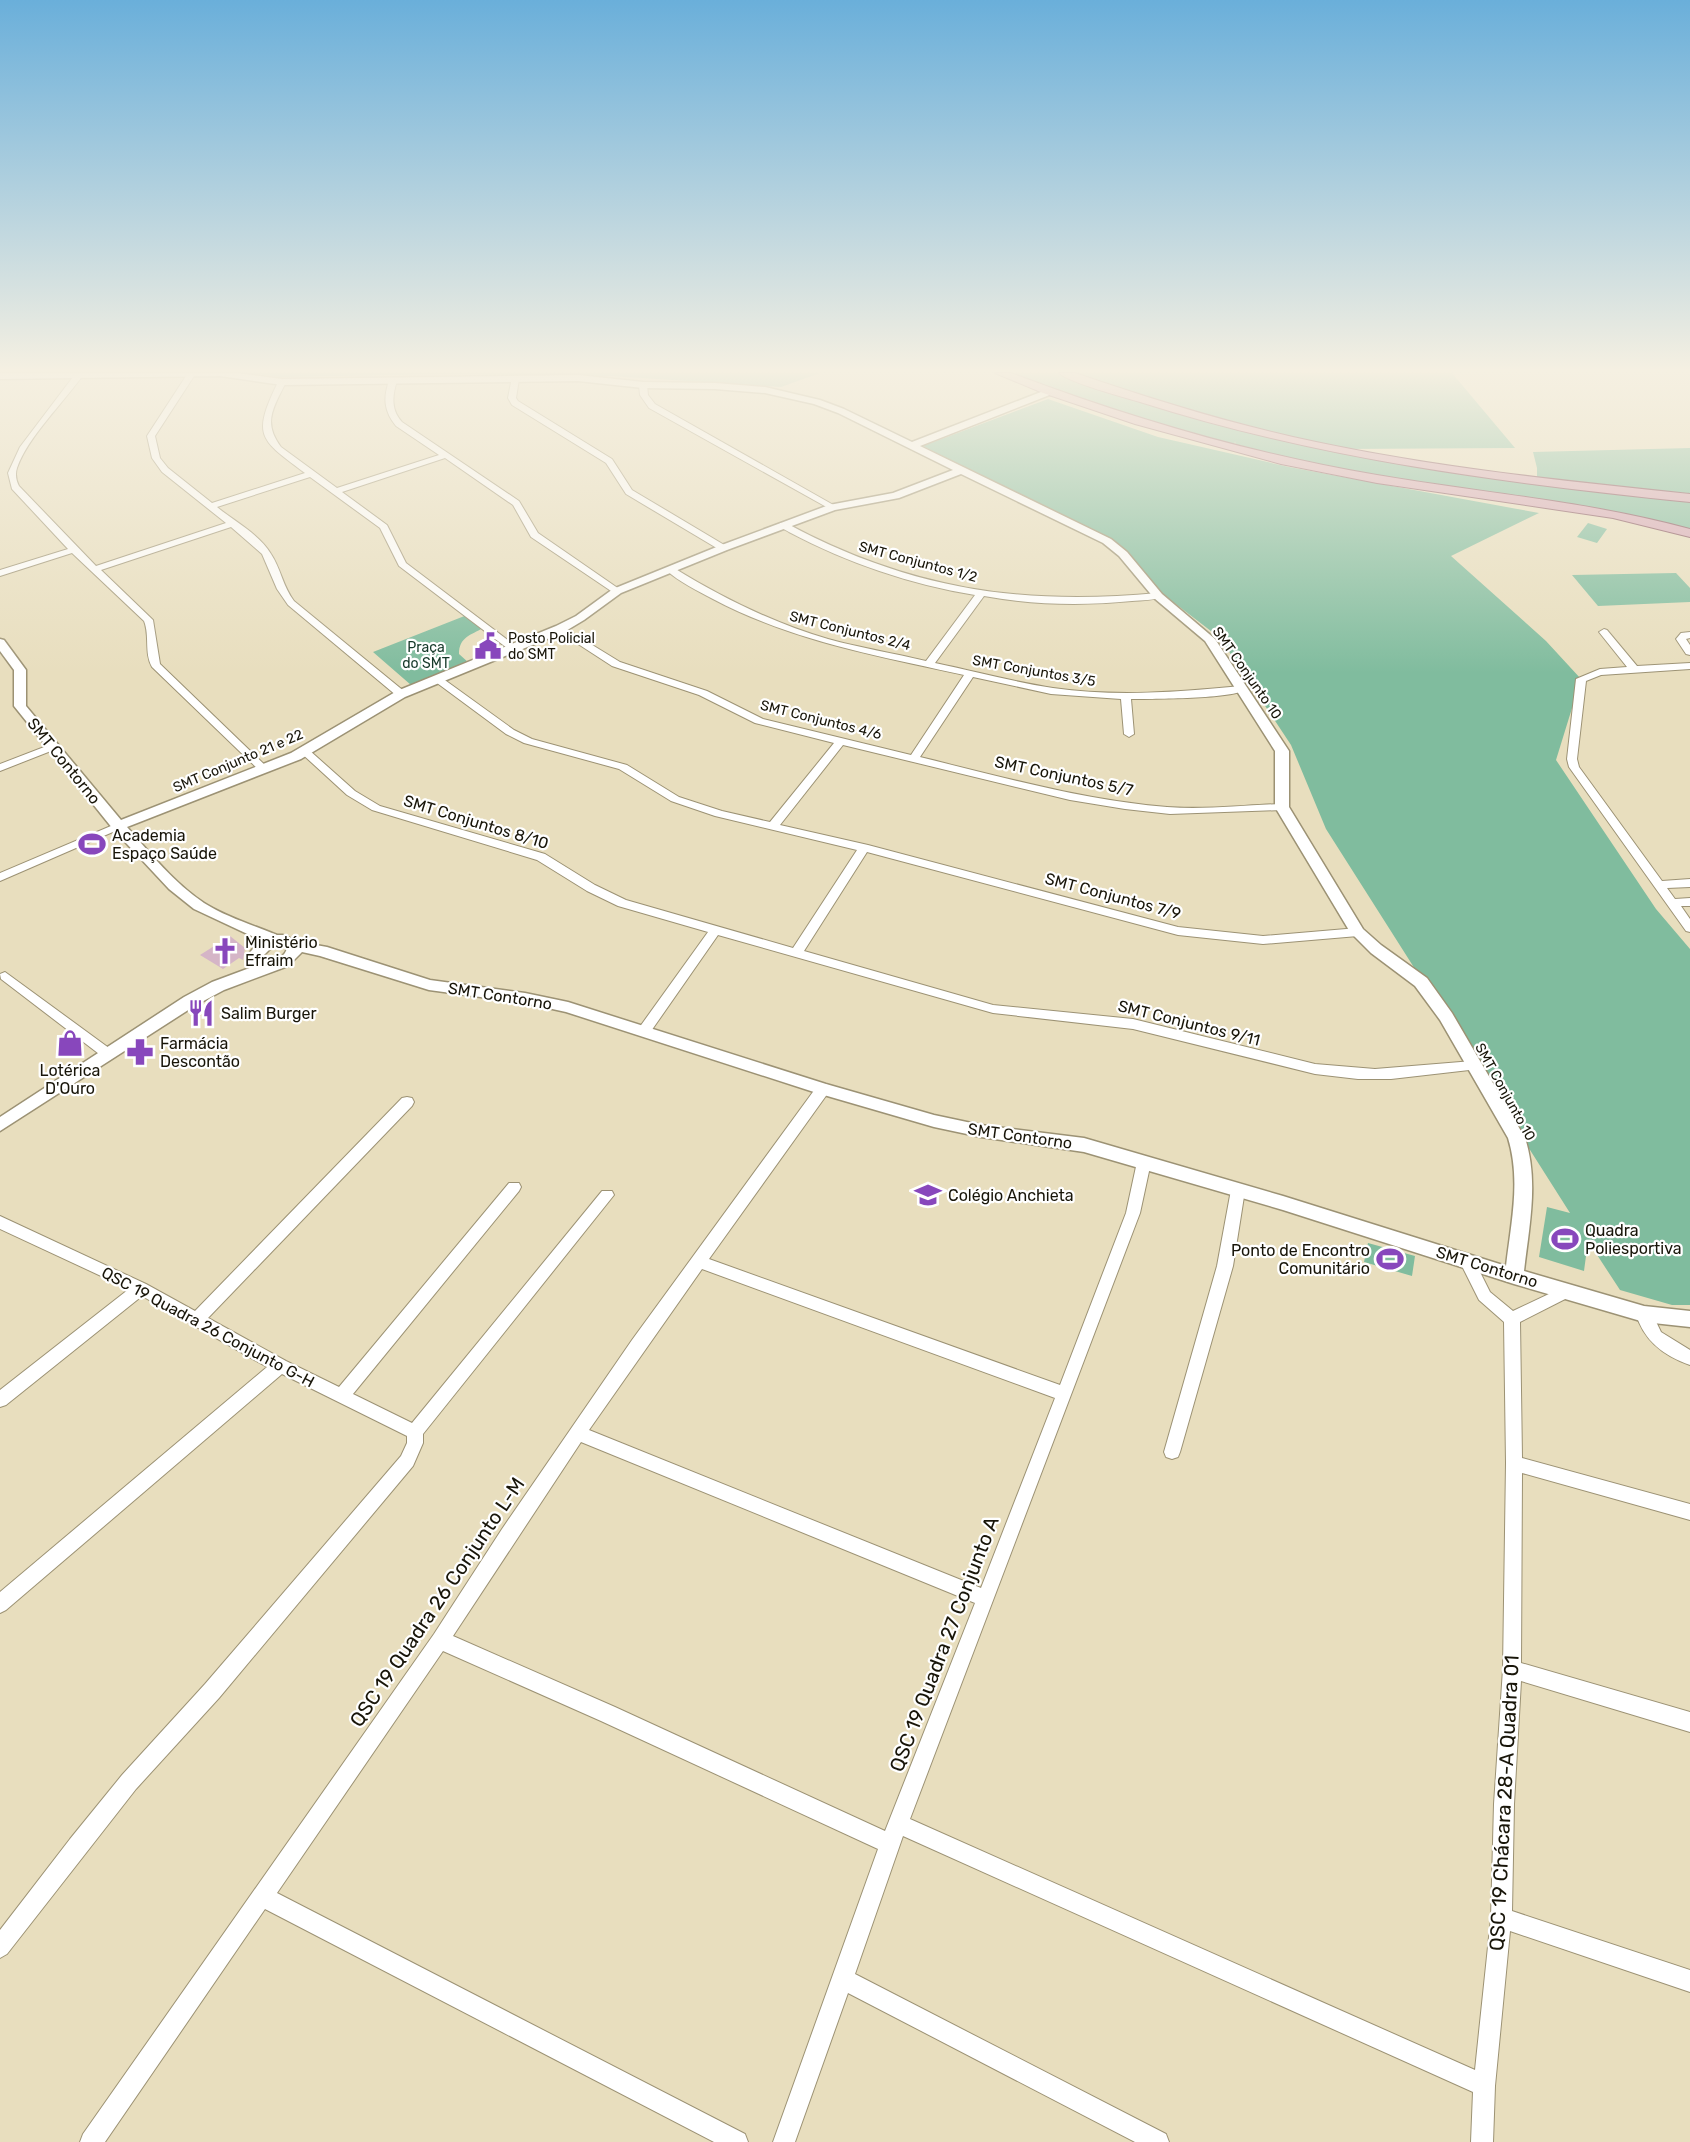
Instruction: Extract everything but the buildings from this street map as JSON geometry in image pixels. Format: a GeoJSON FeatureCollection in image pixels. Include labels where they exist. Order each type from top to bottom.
{"type":"FeatureCollection","features":[{"type":"Feature","properties":{"kind":"main road"},"geometry":{"type":"LineString","coordinates":[[1346,473],[1617,516],[1690,533]]}},
{"type":"Feature","properties":{"kind":"main road"},"geometry":{"type":"LineString","coordinates":[[1479,473],[1690,498]]}},
{"type":"Feature","properties":{"kind":"street"},"geometry":{"type":"LineString","coordinates":[[13,473],[12,480],[18,493],[148,620],[152,631],[152,659],[156,665],[264,769]]}},
{"type":"Feature","properties":{"kind":"street"},"geometry":{"type":"LineString","coordinates":[[171,473],[268,554],[273,561],[280,590],[291,603],[401,694]]}},
{"type":"Feature","properties":{"kind":"street"},"geometry":{"type":"LineString","coordinates":[[210,506],[313,473],[384,527],[390,534],[396,555],[410,570],[514,649]]}},
{"type":"Feature","properties":{"kind":"street"},"geometry":{"type":"LineString","coordinates":[[336,490],[390,473]]}},
{"type":"Feature","properties":{"kind":"street"},"geometry":{"type":"LineString","coordinates":[[471,473],[516,502],[534,535],[617,591]]}},
{"type":"Feature","properties":{"kind":"street"},"geometry":{"type":"LineString","coordinates":[[617,473],[629,492],[723,548]]}},
{"type":"Feature","properties":{"kind":"street"},"geometry":{"type":"LineString","coordinates":[[772,473],[833,507]]}},
{"type":"Feature","properties":{"kind":"street","name":"SMT Conjunto 21 e 22"},"geometry":{"type":"LineString","coordinates":[[118,826],[304,752],[401,694],[560,629],[580,618],[617,591],[833,507],[895,496],[953,473]]}},
{"type":"Feature","properties":{"kind":"street","name":"SMT Conjunto 10"},"geometry":{"type":"LineString","coordinates":[[967,473],[1107,541],[1123,554],[1158,596],[1209,639],[1282,751],[1282,807],[1358,932],[1376,949],[1421,982],[1446,1017],[1516,1138],[1523,1159],[1522,1197],[1514,1276]]}},
{"type":"Feature","properties":{"kind":"street"},"geometry":{"type":"LineString","coordinates":[[96,569],[231,524]]}},
{"type":"Feature","properties":{"kind":"street","name":"SMT Conjuntos 1/2"},"geometry":{"type":"LineString","coordinates":[[783,525],[856,561],[922,580],[982,592],[1067,602],[1158,596]]}},
{"type":"Feature","properties":{"kind":"street"},"geometry":{"type":"LineString","coordinates":[[0,573],[74,549]]}},
{"type":"Feature","properties":{"kind":"street","name":"SMT Conjuntos 2/4"},"geometry":{"type":"LineString","coordinates":[[671,570],[721,601],[792,632],[929,664]]}},
{"type":"Feature","properties":{"kind":"street"},"geometry":{"type":"LineString","coordinates":[[929,664],[982,592]]}},
{"type":"Feature","properties":{"kind":"street","name":"SMT Conjuntos 4/6"},"geometry":{"type":"LineString","coordinates":[[560,629],[630,670],[703,693],[759,721],[914,758]]}},
{"type":"Feature","properties":{"kind":"street"},"geometry":{"type":"LineString","coordinates":[[1604,632],[1634,669]]}},
{"type":"Feature","properties":{"kind":"street"},"geometry":{"type":"LineString","coordinates":[[1690,635],[1681,637],[1682,643],[1690,652]]}},
{"type":"Feature","properties":{"kind":"street","name":"SMT Contorno"},"geometry":{"type":"LineString","coordinates":[[0,643],[20,667],[20,706],[118,826],[187,898],[215,915],[244,928],[263,948]]}},
{"type":"Feature","properties":{"kind":"street","name":"SMT Conjuntos 3/5"},"geometry":{"type":"LineString","coordinates":[[929,664],[1052,691],[1089,696],[1126,698],[1242,689]]}},
{"type":"Feature","properties":{"kind":"street"},"geometry":{"type":"LineString","coordinates":[[1690,666],[1600,672],[1581,679],[1572,759],[1574,767],[1690,928]]}},
{"type":"Feature","properties":{"kind":"street"},"geometry":{"type":"LineString","coordinates":[[914,758],[970,674]]}},
{"type":"Feature","properties":{"kind":"street","name":"SMT Conjuntos 7/9"},"geometry":{"type":"LineString","coordinates":[[438,680],[510,732],[528,741],[623,767],[693,807],[864,848],[1178,931],[1263,940],[1358,932]]}},
{"type":"Feature","properties":{"kind":"street"},"geometry":{"type":"LineString","coordinates":[[1126,698],[1129,734]]}},
{"type":"Feature","properties":{"kind":"street"},"geometry":{"type":"LineString","coordinates":[[772,827],[841,741]]}},
{"type":"Feature","properties":{"kind":"street"},"geometry":{"type":"LineString","coordinates":[[0,768],[52,747]]}},
{"type":"Feature","properties":{"kind":"street","name":"SMT Conjuntos 8/10"},"geometry":{"type":"LineString","coordinates":[[304,752],[351,794],[376,808],[541,857],[591,888],[622,903],[797,952]]}},
{"type":"Feature","properties":{"kind":"street","name":"SMT Conjuntos 5/7"},"geometry":{"type":"LineString","coordinates":[[914,758],[1070,797],[1125,806],[1170,811],[1282,807]]}},
{"type":"Feature","properties":{"kind":"street"},"geometry":{"type":"LineString","coordinates":[[0,877],[118,826]]}},
{"type":"Feature","properties":{"kind":"street"},"geometry":{"type":"LineString","coordinates":[[797,952],[864,848]]}},
{"type":"Feature","properties":{"kind":"street"},"geometry":{"type":"LineString","coordinates":[[1657,885],[1690,883]]}},
{"type":"Feature","properties":{"kind":"street"},"geometry":{"type":"LineString","coordinates":[[1671,903],[1690,902]]}},
{"type":"Feature","properties":{"kind":"street"},"geometry":{"type":"LineString","coordinates":[[644,1031],[716,929]]}},
{"type":"Feature","properties":{"kind":"street"},"geometry":{"type":"LineString","coordinates":[[0,1125],[190,1001],[218,986],[272,965],[292,952],[288,941],[263,948],[218,986]]}},
{"type":"Feature","properties":{"kind":"street"},"geometry":{"type":"LineString","coordinates":[[263,948],[261,963],[272,965]]}},
{"type":"Feature","properties":{"kind":"street","name":"SMT Contorno"},"geometry":{"type":"LineString","coordinates":[[292,952],[349,961],[429,985],[544,1001],[823,1089],[953,1126],[1065,1141],[1238,1190],[1644,1314],[1690,1319]]}},
{"type":"Feature","properties":{"kind":"street","name":"SMT Conjuntos 9/11"},"geometry":{"type":"LineString","coordinates":[[797,952],[993,1009],[1022,1014],[1105,1019],[1134,1024],[1271,1060],[1340,1072],[1405,1074],[1473,1066]]}},
{"type":"Feature","properties":{"kind":"street"},"geometry":{"type":"LineString","coordinates":[[5,976],[108,1054]]}},
{"type":"Feature","properties":{"kind":"street","name":"QSC 19 Quadra 26 Conjunto L-M"},"geometry":{"type":"LineString","coordinates":[[91,2142],[440,1640],[578,1433],[698,1261],[823,1089]]}},
{"type":"Feature","properties":{"kind":"street"},"geometry":{"type":"LineString","coordinates":[[198,1318],[407,1102]]}},
{"type":"Feature","properties":{"kind":"street","name":"QSC 19 Quadra 27 Conjunto A"},"geometry":{"type":"LineString","coordinates":[[784,2142],[890,1844],[1133,1214],[1144,1162]]}},
{"type":"Feature","properties":{"kind":"street"},"geometry":{"type":"LineString","coordinates":[[341,1397],[514,1187]]}},
{"type":"Feature","properties":{"kind":"street"},"geometry":{"type":"LineString","coordinates":[[1172,1452],[1225,1266],[1238,1190]]}},
{"type":"Feature","properties":{"kind":"street"},"geometry":{"type":"LineString","coordinates":[[0,1947],[129,1782],[212,1691],[407,1461],[415,1443],[415,1432],[606,1195]]}},
{"type":"Feature","properties":{"kind":"street","name":"QSC 19 Quadra 26 Conjunto G-H"},"geometry":{"type":"LineString","coordinates":[[0,1222],[141,1288],[280,1366],[415,1432]]}},
{"type":"Feature","properties":{"kind":"street"},"geometry":{"type":"LineString","coordinates":[[698,1261],[1065,1394]]}},
{"type":"Feature","properties":{"kind":"street"},"geometry":{"type":"LineString","coordinates":[[1468,1262],[1484,1296],[1512,1319],[1568,1291]]}},
{"type":"Feature","properties":{"kind":"street"},"geometry":{"type":"LineString","coordinates":[[0,1400],[141,1288]]}},
{"type":"Feature","properties":{"kind":"street"},"geometry":{"type":"LineString","coordinates":[[1644,1314],[1647,1328],[1659,1342],[1690,1358]]}},
{"type":"Feature","properties":{"kind":"street","name":"QSC 19 Chácara 28-A Quadra 01"},"geometry":{"type":"LineString","coordinates":[[1482,2142],[1484,2086],[1501,1918],[1504,1804],[1512,1669],[1514,1463],[1512,1319]]}},
{"type":"Feature","properties":{"kind":"street"},"geometry":{"type":"LineString","coordinates":[[0,1604],[280,1366]]}},
{"type":"Feature","properties":{"kind":"street"},"geometry":{"type":"LineString","coordinates":[[578,1433],[984,1598]]}},
{"type":"Feature","properties":{"kind":"street"},"geometry":{"type":"LineString","coordinates":[[1514,1463],[1690,1512]]}},
{"type":"Feature","properties":{"kind":"street"},"geometry":{"type":"LineString","coordinates":[[440,1640],[608,1714],[890,1844]]}},
{"type":"Feature","properties":{"kind":"street"},"geometry":{"type":"LineString","coordinates":[[1512,1669],[1690,1722]]}},
{"type":"Feature","properties":{"kind":"street"},"geometry":{"type":"LineString","coordinates":[[899,1824],[1484,2086]]}},
{"type":"Feature","properties":{"kind":"street"},"geometry":{"type":"LineString","coordinates":[[262,1896],[737,2142]]}},
{"type":"Feature","properties":{"kind":"street"},"geometry":{"type":"LineString","coordinates":[[1501,1918],[1690,1981]]}},
{"type":"Feature","properties":{"kind":"street"},"geometry":{"type":"LineString","coordinates":[[841,1978],[1158,2142]]}},
{"type":"Feature","properties":{"kind":"green space"},"geometry":{"type":"Polygon","coordinates":[[[974,473],[1321,473],[1539,513],[1451,556],[1546,641],[1581,679],[1556,760],[1656,909],[1690,949],[1690,1305],[1672,1305],[1620,1290],[1588,1241],[1584,1271],[1539,1257],[1547,1207],[1570,1213],[1326,829],[1291,745],[1220,638],[1164,595],[1128,554],[974,473]]]}},
{"type":"Feature","properties":{"kind":"green space"},"geometry":{"type":"Polygon","coordinates":[[[1359,473],[1500,473],[1690,499],[1690,536],[1641,522],[1359,473]]]}},
{"type":"Feature","properties":{"kind":"green space"},"geometry":{"type":"Polygon","coordinates":[[[1537,473],[1690,473],[1690,494],[1537,477],[1537,473]]]}},
{"type":"Feature","properties":{"kind":"green space"},"geometry":{"type":"Polygon","coordinates":[[[1588,523],[1607,529],[1597,543],[1577,537],[1588,523]]]}},
{"type":"Feature","properties":{"kind":"green space"},"geometry":{"type":"Polygon","coordinates":[[[1676,573],[1690,588],[1690,602],[1598,606],[1572,575],[1676,573]]]}},
{"type":"Feature","properties":{"kind":"green space","name":"Praça do SMT"},"geometry":{"type":"Polygon","coordinates":[[[467,615],[483,628],[466,637],[461,644],[459,654],[469,663],[411,685],[373,652],[467,615]]]}},
{"type":"Feature","properties":{"kind":"green space","name":"Ponto de Encontro Comunitário"},"geometry":{"type":"Polygon","coordinates":[[[1368,1243],[1415,1256],[1412,1276],[1364,1262],[1368,1243]]]}},
{"type":"Feature","properties":{"kind":"place","name":"Posto Policial do SMT"},"geometry":{"type":"Point","coordinates":[488,646]}},
{"type":"Feature","properties":{"kind":"place","name":"Academia Espaço Saúde"},"geometry":{"type":"Point","coordinates":[92,844]}},
{"type":"Feature","properties":{"kind":"place","name":"Ministério Efraim"},"geometry":{"type":"Point","coordinates":[225,951]}},
{"type":"Feature","properties":{"kind":"place","name":"Salim Burger"},"geometry":{"type":"Point","coordinates":[201,1013]}},
{"type":"Feature","properties":{"kind":"place","name":"Lotérica D'Ouro"},"geometry":{"type":"Point","coordinates":[70,1043]}},
{"type":"Feature","properties":{"kind":"place","name":"Farmácia Descontão"},"geometry":{"type":"Point","coordinates":[140,1052]}},
{"type":"Feature","properties":{"kind":"place","name":"Colégio Anchieta"},"geometry":{"type":"Point","coordinates":[928,1195]}},
{"type":"Feature","properties":{"kind":"place","name":"Quadra Poliesportiva"},"geometry":{"type":"Point","coordinates":[1565,1239]}},
{"type":"Feature","properties":{"kind":"place","name":"Ponto de Encontro Comunitário"},"geometry":{"type":"Point","coordinates":[1390,1259]}}]}
